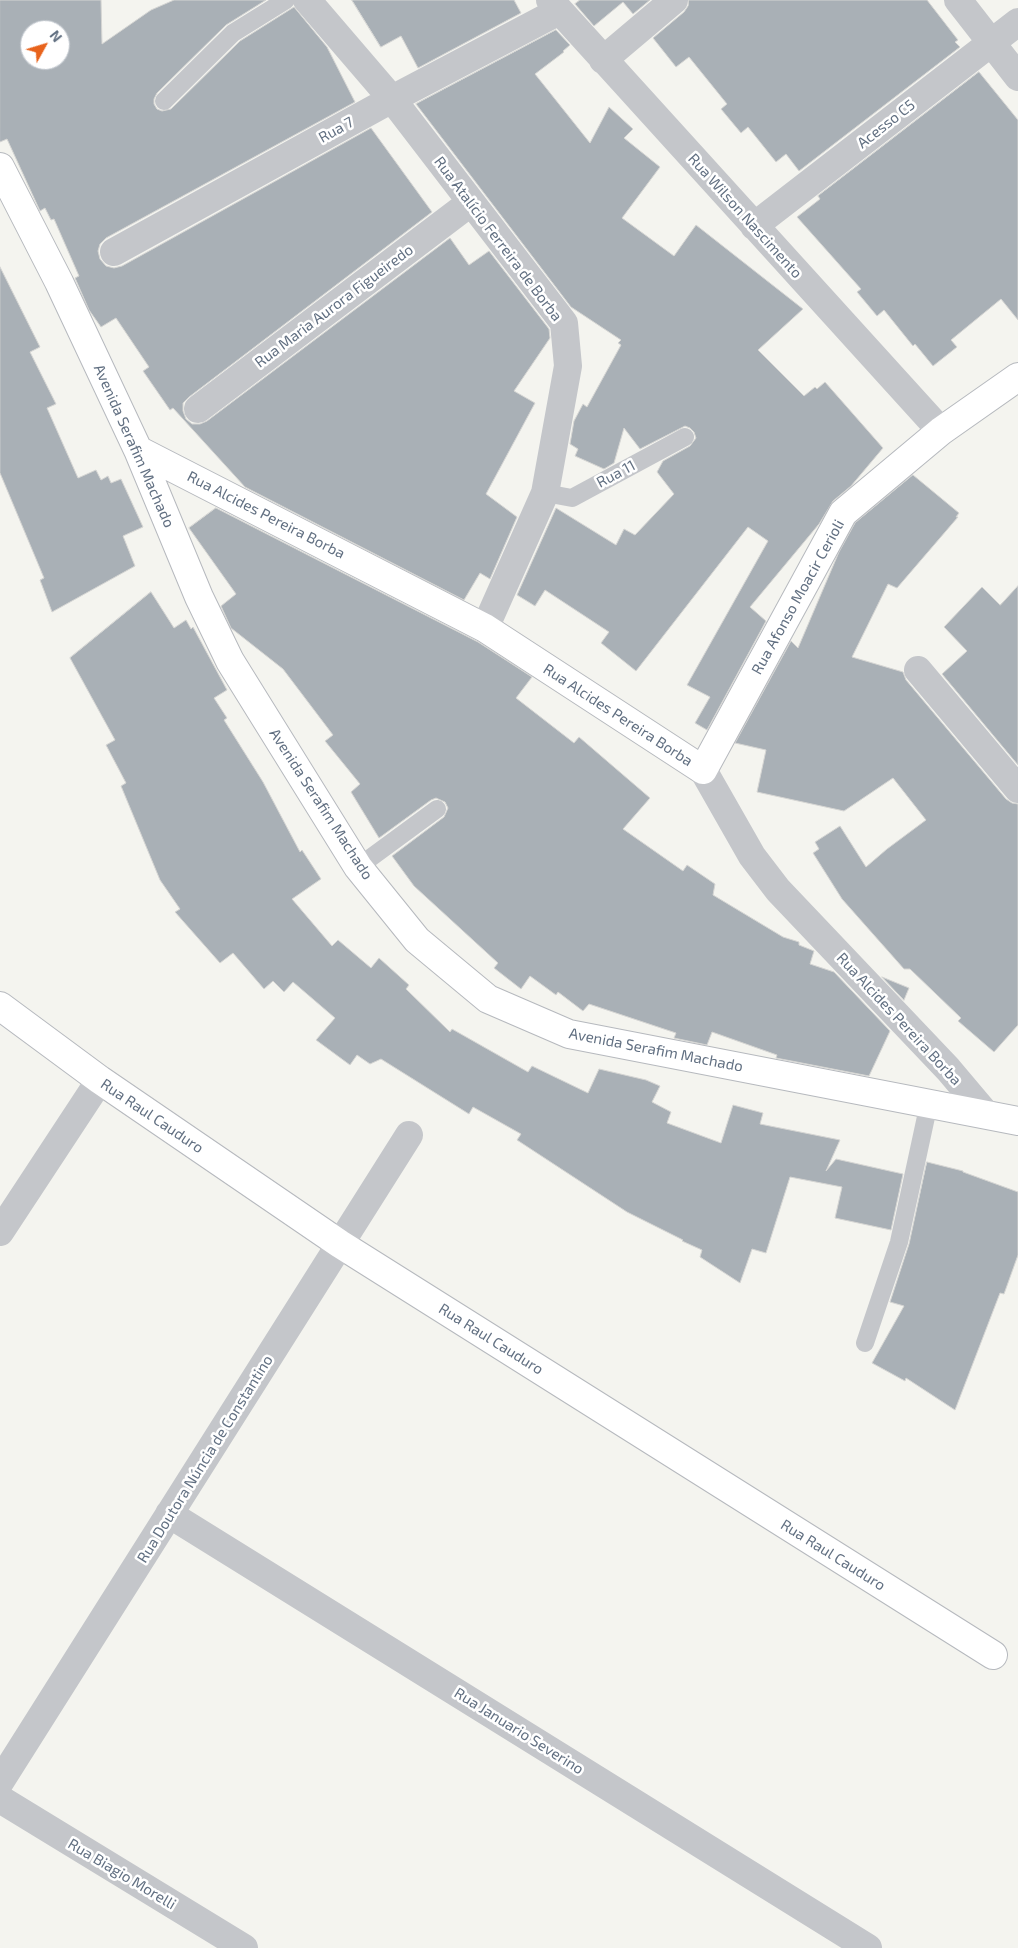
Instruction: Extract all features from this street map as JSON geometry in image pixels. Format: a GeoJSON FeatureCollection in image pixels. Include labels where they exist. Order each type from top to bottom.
{"type":"FeatureCollection","features":[{"type":"Feature","properties":{"kind":"street","name":"Rua Atalício Ferreira de Borba"},"geometry":{"type":"LineString","coordinates":[[307,0],[392,99],[564,323],[568,366],[545,493],[485,628]]}},
{"type":"Feature","properties":{"kind":"street"},"geometry":{"type":"LineString","coordinates":[[603,60],[674,0]]}},
{"type":"Feature","properties":{"kind":"street"},"geometry":{"type":"LineString","coordinates":[[958,0],[1018,78]]}},
{"type":"Feature","properties":{"kind":"street","name":"Rua 7"},"geometry":{"type":"LineString","coordinates":[[114,252],[392,99],[554,5]]}},
{"type":"Feature","properties":{"kind":"street","name":"Rua Wilson Nascimento"},"geometry":{"type":"LineString","coordinates":[[554,5],[941,431]]}},
{"type":"Feature","properties":{"kind":"street","name":"Acesso C5"},"geometry":{"type":"LineString","coordinates":[[754,226],[1018,22]]}},
{"type":"Feature","properties":{"kind":"street","name":"Avenida Serafim Machado"},"geometry":{"type":"LineString","coordinates":[[0,168],[59,282],[138,450],[199,597],[230,661],[358,867],[417,940],[488,999],[569,1034],[1018,1120]]}},
{"type":"Feature","properties":{"kind":"street","name":"Rua Maria Aurora Figueiredo"},"geometry":{"type":"LineString","coordinates":[[198,409],[470,203]]}},
{"type":"Feature","properties":{"kind":"street","name":"Rua Afonso Moacir Cerioli"},"geometry":{"type":"LineString","coordinates":[[703,770],[843,513],[941,431],[1018,377]]}},
{"type":"Feature","properties":{"kind":"street","name":"Rua Alcides Pereira Borba"},"geometry":{"type":"LineString","coordinates":[[138,450],[485,628],[703,770],[752,856],[778,890],[948,1069],[986,1114]]}},
{"type":"Feature","properties":{"kind":"street"},"geometry":{"type":"LineString","coordinates":[[918,670],[1018,789]]}},
{"type":"Feature","properties":{"kind":"street","name":"Rua Raul Cauduro"},"geometry":{"type":"LineString","coordinates":[[0,1006],[100,1080],[340,1244],[992,1655]]}},
{"type":"Feature","properties":{"kind":"street"},"geometry":{"type":"LineString","coordinates":[[0,1232],[100,1080]]}},
{"type":"Feature","properties":{"kind":"street","name":"Rua Doutora Núncia de Constantino"},"geometry":{"type":"LineString","coordinates":[[0,1782],[409,1135]]}},
{"type":"Feature","properties":{"kind":"street","name":"Rua Januario Severino"},"geometry":{"type":"LineString","coordinates":[[169,1514],[868,1948]]}},
{"type":"Feature","properties":{"kind":"street","name":"Rua Biagio Morelli"},"geometry":{"type":"LineString","coordinates":[[0,1799],[244,1948]]}},
{"type":"Feature","properties":{"kind":"lane"},"geometry":{"type":"LineString","coordinates":[[164,101],[233,33],[286,0]]}},
{"type":"Feature","properties":{"kind":"lane","name":"Rua 11"},"geometry":{"type":"LineString","coordinates":[[545,493],[572,498],[685,438]]}},
{"type":"Feature","properties":{"kind":"lane"},"geometry":{"type":"LineString","coordinates":[[358,867],[437,809]]}},
{"type":"Feature","properties":{"kind":"lane"},"geometry":{"type":"LineString","coordinates":[[864,1343],[899,1242],[929,1103]]}},
{"type":"Feature","properties":{"kind":"building"},"geometry":{"type":"Polygon","coordinates":[[[0,0],[101,0],[102,44],[151,10],[174,0],[266,0],[226,25],[157,93],[154,104],[157,109],[162,111],[171,109],[240,41],[294,7],[327,47],[355,102],[106,238],[100,244],[98,251],[100,259],[106,266],[114,268],[122,266],[371,128],[432,212],[189,397],[183,403],[183,411],[186,419],[192,424],[200,424],[207,421],[450,238],[469,265],[489,251],[549,329],[550,338],[514,391],[535,403],[486,494],[517,517],[490,579],[480,573],[464,600],[245,487],[173,408],[170,410],[143,371],[149,367],[116,318],[101,327],[89,310],[75,278],[79,276],[54,219],[51,220],[45,208],[40,211],[7,139],[0,142],[0,0]]]}},
{"type":"Feature","properties":{"kind":"building"},"geometry":{"type":"Polygon","coordinates":[[[352,0],[514,0],[521,13],[418,68],[401,36],[381,47],[352,0]]]}},
{"type":"Feature","properties":{"kind":"building"},"geometry":{"type":"Polygon","coordinates":[[[580,0],[650,0],[633,14],[623,2],[594,26],[575,4],[580,0]]]}},
{"type":"Feature","properties":{"kind":"building"},"geometry":{"type":"Polygon","coordinates":[[[689,0],[927,0],[958,40],[955,42],[960,47],[799,171],[786,154],[776,162],[748,127],[741,133],[721,109],[727,104],[689,57],[676,67],[653,38],[684,12],[689,0]]]}},
{"type":"Feature","properties":{"kind":"building"},"geometry":{"type":"Polygon","coordinates":[[[556,30],[570,45],[564,52],[535,74],[590,143],[609,107],[633,129],[624,138],[660,167],[622,218],[674,256],[696,225],[803,309],[758,350],[804,396],[825,382],[883,448],[851,486],[833,501],[819,524],[750,607],[766,621],[707,730],[695,723],[710,697],[687,685],[768,541],[748,527],[636,671],[601,643],[609,632],[545,590],[535,606],[517,595],[556,508],[616,545],[624,529],[635,535],[674,494],[657,472],[663,461],[690,446],[696,438],[694,432],[685,426],[640,449],[624,428],[614,463],[604,469],[575,456],[578,449],[570,444],[574,421],[583,404],[587,407],[621,345],[618,343],[621,340],[571,307],[416,104],[556,30]]]}},
{"type":"Feature","properties":{"kind":"building"},"geometry":{"type":"Polygon","coordinates":[[[979,72],[1018,120],[1018,320],[1001,299],[951,340],[957,347],[933,366],[915,344],[913,346],[884,310],[877,316],[857,292],[861,289],[797,217],[820,199],[818,196],[979,72]]]}},
{"type":"Feature","properties":{"kind":"building"},"geometry":{"type":"Polygon","coordinates":[[[0,267],[40,347],[30,352],[56,404],[47,408],[78,478],[96,470],[101,480],[108,476],[111,483],[121,479],[143,527],[123,536],[135,566],[52,612],[40,580],[44,578],[0,473],[0,267]]]}},
{"type":"Feature","properties":{"kind":"building"},"geometry":{"type":"Polygon","coordinates":[[[913,475],[959,513],[956,517],[958,517],[897,588],[888,584],[852,657],[903,672],[906,680],[1006,799],[1018,804],[1018,1025],[994,1052],[958,1021],[961,1018],[910,969],[904,969],[842,899],[813,853],[819,849],[815,842],[840,826],[866,867],[926,820],[893,778],[844,811],[757,792],[766,750],[735,743],[791,641],[798,648],[839,552],[855,523],[913,475]]]}},
{"type":"Feature","properties":{"kind":"building"},"geometry":{"type":"Polygon","coordinates":[[[216,508],[478,642],[532,677],[516,698],[574,743],[579,737],[650,798],[623,829],[683,871],[687,865],[715,884],[713,895],[783,937],[799,942],[799,945],[814,951],[810,964],[834,972],[890,1031],[869,1076],[776,1058],[777,1055],[712,1032],[707,1045],[674,1038],[676,1033],[589,1004],[583,1011],[558,992],[556,995],[530,976],[521,989],[494,968],[498,963],[414,886],[392,856],[444,817],[448,808],[445,802],[436,798],[431,800],[379,838],[351,792],[360,784],[325,741],[333,735],[283,669],[231,628],[221,606],[236,594],[189,528],[216,508]]]}},
{"type":"Feature","properties":{"kind":"building"},"geometry":{"type":"Polygon","coordinates":[[[1018,586],[1018,765],[942,674],[967,651],[944,627],[982,587],[1000,605],[1018,586]]]}},
{"type":"Feature","properties":{"kind":"building"},"geometry":{"type":"Polygon","coordinates":[[[151,592],[174,628],[186,620],[191,629],[193,627],[227,690],[214,698],[227,718],[224,720],[263,782],[300,852],[302,850],[321,879],[292,899],[332,946],[338,940],[371,968],[379,958],[409,985],[406,989],[450,1032],[452,1029],[528,1072],[532,1066],[588,1093],[599,1069],[646,1080],[660,1086],[652,1102],[671,1112],[667,1123],[721,1143],[733,1105],[763,1113],[760,1124],[840,1140],[826,1171],[836,1159],[903,1174],[891,1230],[835,1218],[842,1187],[790,1177],[766,1253],[752,1249],[740,1283],[700,1257],[702,1250],[627,1212],[517,1140],[521,1134],[473,1107],[469,1114],[381,1059],[370,1064],[357,1055],[350,1065],[316,1040],[335,1018],[293,982],[284,992],[273,981],[264,989],[233,953],[220,963],[175,912],[180,909],[160,880],[121,786],[126,783],[106,745],[115,740],[70,658],[151,592]]]}},
{"type":"Feature","properties":{"kind":"building"},"geometry":{"type":"Polygon","coordinates":[[[882,977],[909,988],[904,1000],[882,977]]]}},
{"type":"Feature","properties":{"kind":"building"},"geometry":{"type":"Polygon","coordinates":[[[927,1162],[963,1171],[1018,1192],[1018,1255],[1004,1294],[1000,1293],[955,1410],[906,1378],[905,1381],[872,1363],[904,1306],[890,1302],[909,1244],[927,1162]]]}}]}
